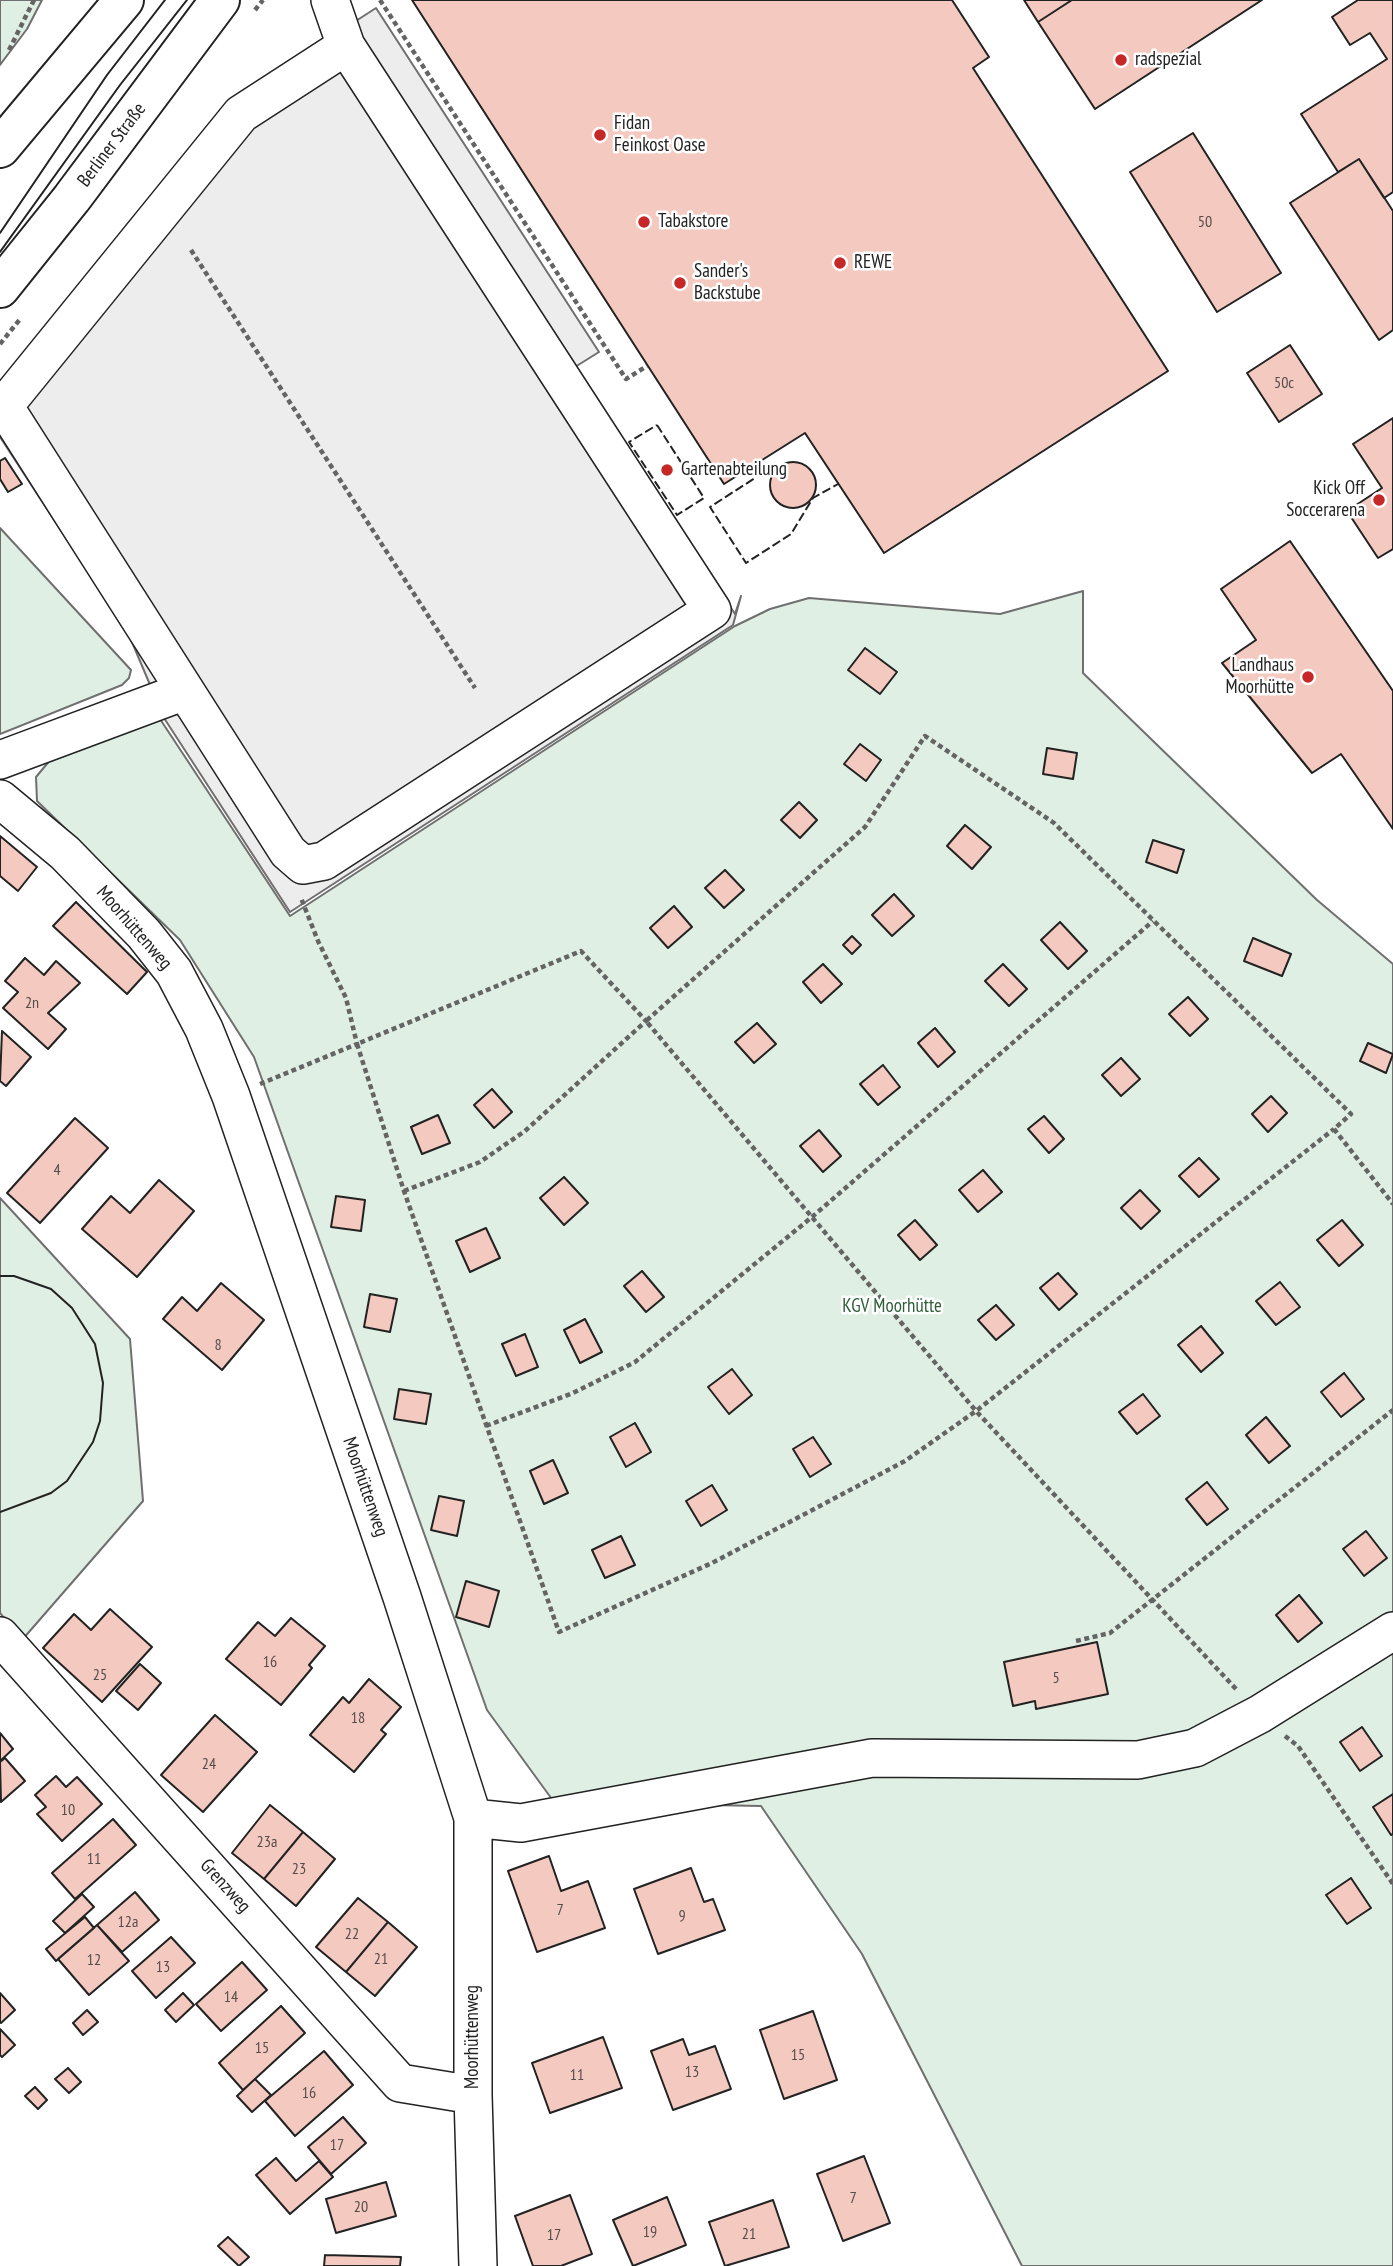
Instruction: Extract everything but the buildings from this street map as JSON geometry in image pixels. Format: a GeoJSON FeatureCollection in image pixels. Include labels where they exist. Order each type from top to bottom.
{"type":"FeatureCollection","features":[{"type":"Feature","properties":{"kind":"main road"},"geometry":{"type":"LineString","coordinates":[[0,148],[124,0]]}},
{"type":"Feature","properties":{"kind":"main road","name":"Berliner Straße"},"geometry":{"type":"LineString","coordinates":[[0,288],[72,198],[220,0]]}},
{"type":"Feature","properties":{"kind":"street"},"geometry":{"type":"LineString","coordinates":[[330,0],[346,46],[712,610],[324,861],[303,865],[288,852],[4,406],[241,114],[346,46]]}},
{"type":"Feature","properties":{"kind":"street"},"geometry":{"type":"LineString","coordinates":[[0,760],[186,691]]}},
{"type":"Feature","properties":{"kind":"street","name":"Moorhüttenweg"},"geometry":{"type":"LineString","coordinates":[[0,799],[90,878],[144,934],[174,972],[204,1029],[231,1096],[402,1597],[473,1818],[473,2095],[478,2266]]}},
{"type":"Feature","properties":{"kind":"street"},"geometry":{"type":"LineString","coordinates":[[473,1818],[522,1823],[872,1758],[1138,1760],[1195,1748],[1260,1714],[1393,1631]]}},
{"type":"Feature","properties":{"kind":"street","name":"Grenzweg"},"geometry":{"type":"LineString","coordinates":[[0,1636],[400,2082],[473,2095]]}},
{"type":"Feature","properties":{"kind":"path"},"geometry":{"type":"LineString","coordinates":[[9,50],[34,0]]}},
{"type":"Feature","properties":{"kind":"path"},"geometry":{"type":"LineString","coordinates":[[380,0],[626,379],[647,366]]}},
{"type":"Feature","properties":{"kind":"path"},"geometry":{"type":"LineString","coordinates":[[191,250],[475,688]]}},
{"type":"Feature","properties":{"kind":"path"},"geometry":{"type":"LineString","coordinates":[[303,865],[301,899],[318,942],[346,998],[357,1044],[404,1191],[559,1632],[712,1563],[905,1461],[976,1411],[1352,1114],[1054,823],[925,736],[865,827],[525,1131],[480,1162],[404,1191]]}},
{"type":"Feature","properties":{"kind":"path"},"geometry":{"type":"LineString","coordinates":[[486,1426],[573,1393],[635,1362],[812,1217],[1154,921]]}},
{"type":"Feature","properties":{"kind":"path"},"geometry":{"type":"LineString","coordinates":[[231,1096],[581,951],[646,1021],[976,1411],[1260,1714],[1298,1746],[1393,1884]]}},
{"type":"Feature","properties":{"kind":"path"},"geometry":{"type":"LineString","coordinates":[[1334,1129],[1393,1204]]}},
{"type":"Feature","properties":{"kind":"path"},"geometry":{"type":"LineString","coordinates":[[1076,1641],[1110,1633],[1393,1410]]}},
{"type":"Feature","properties":{"kind":"green space"},"geometry":{"type":"Polygon","coordinates":[[[0,0],[42,0],[27,29],[0,65],[0,0]]]}},
{"type":"Feature","properties":{"kind":"green space"},"geometry":{"type":"Polygon","coordinates":[[[0,528],[131,670],[129,678],[122,685],[0,734],[0,528]]]}},
{"type":"Feature","properties":{"kind":"green space","name":"KGV Moorhütte"},"geometry":{"type":"Polygon","coordinates":[[[1083,591],[1083,673],[1317,900],[1393,964],[1393,2266],[1022,2266],[862,1954],[761,1806],[554,1802],[487,1710],[254,1057],[180,940],[37,801],[36,777],[51,759],[160,719],[290,916],[735,626],[770,609],[809,598],[1000,614],[1083,591]]]}},
{"type":"Feature","properties":{"kind":"green space"},"geometry":{"type":"Polygon","coordinates":[[[0,1198],[130,1339],[143,1501],[22,1640],[0,1613],[0,1198]]]}},
{"type":"Feature","properties":{"kind":"shaded area"},"geometry":{"type":"Polygon","coordinates":[[[376,8],[599,352],[575,367],[735,614],[741,596],[733,625],[290,912],[164,718],[129,635],[0,437],[0,385],[227,104],[376,8]]]}},
{"type":"Feature","properties":{"kind":"tram line"},"geometry":{"type":"LineString","coordinates":[[0,233],[107,75],[165,0]]}},
{"type":"Feature","properties":{"kind":"tram line"},"geometry":{"type":"LineString","coordinates":[[0,252],[120,85],[187,0]]}},
{"type":"Feature","properties":{"kind":"tram line"},"geometry":{"type":"LineString","coordinates":[[0,1276],[14,1276],[51,1289],[72,1308],[95,1344],[103,1383],[100,1421],[93,1442],[67,1481],[51,1493],[0,1512]]}},
{"type":"Feature","properties":{"kind":"fence"},"geometry":{"type":"LineString","coordinates":[[657,425],[704,498],[677,515],[629,442],[657,425]]}},
{"type":"Feature","properties":{"kind":"fence"},"geometry":{"type":"LineString","coordinates":[[749,469],[755,478],[710,507],[746,563],[791,534],[813,498],[838,484]]}},
{"type":"Feature","properties":{"kind":"place","name":"radspezial"},"geometry":{"type":"Point","coordinates":[1121,60]}},
{"type":"Feature","properties":{"kind":"place","name":"Fidan Feinkost Oase"},"geometry":{"type":"Point","coordinates":[600,135]}},
{"type":"Feature","properties":{"kind":"place","name":"Tabakstore"},"geometry":{"type":"Point","coordinates":[644,222]}},
{"type":"Feature","properties":{"kind":"place","name":"REWE"},"geometry":{"type":"Point","coordinates":[840,263]}},
{"type":"Feature","properties":{"kind":"place","name":"Sander's Backstube"},"geometry":{"type":"Point","coordinates":[680,283]}},
{"type":"Feature","properties":{"kind":"place","name":"Gartenabteilung"},"geometry":{"type":"Point","coordinates":[667,470]}},
{"type":"Feature","properties":{"kind":"place","name":"Kick Off Soccerarena"},"geometry":{"type":"Point","coordinates":[1379,500]}},
{"type":"Feature","properties":{"kind":"place","name":"Landhaus Moorhütte"},"geometry":{"type":"Point","coordinates":[1308,677]}}]}
